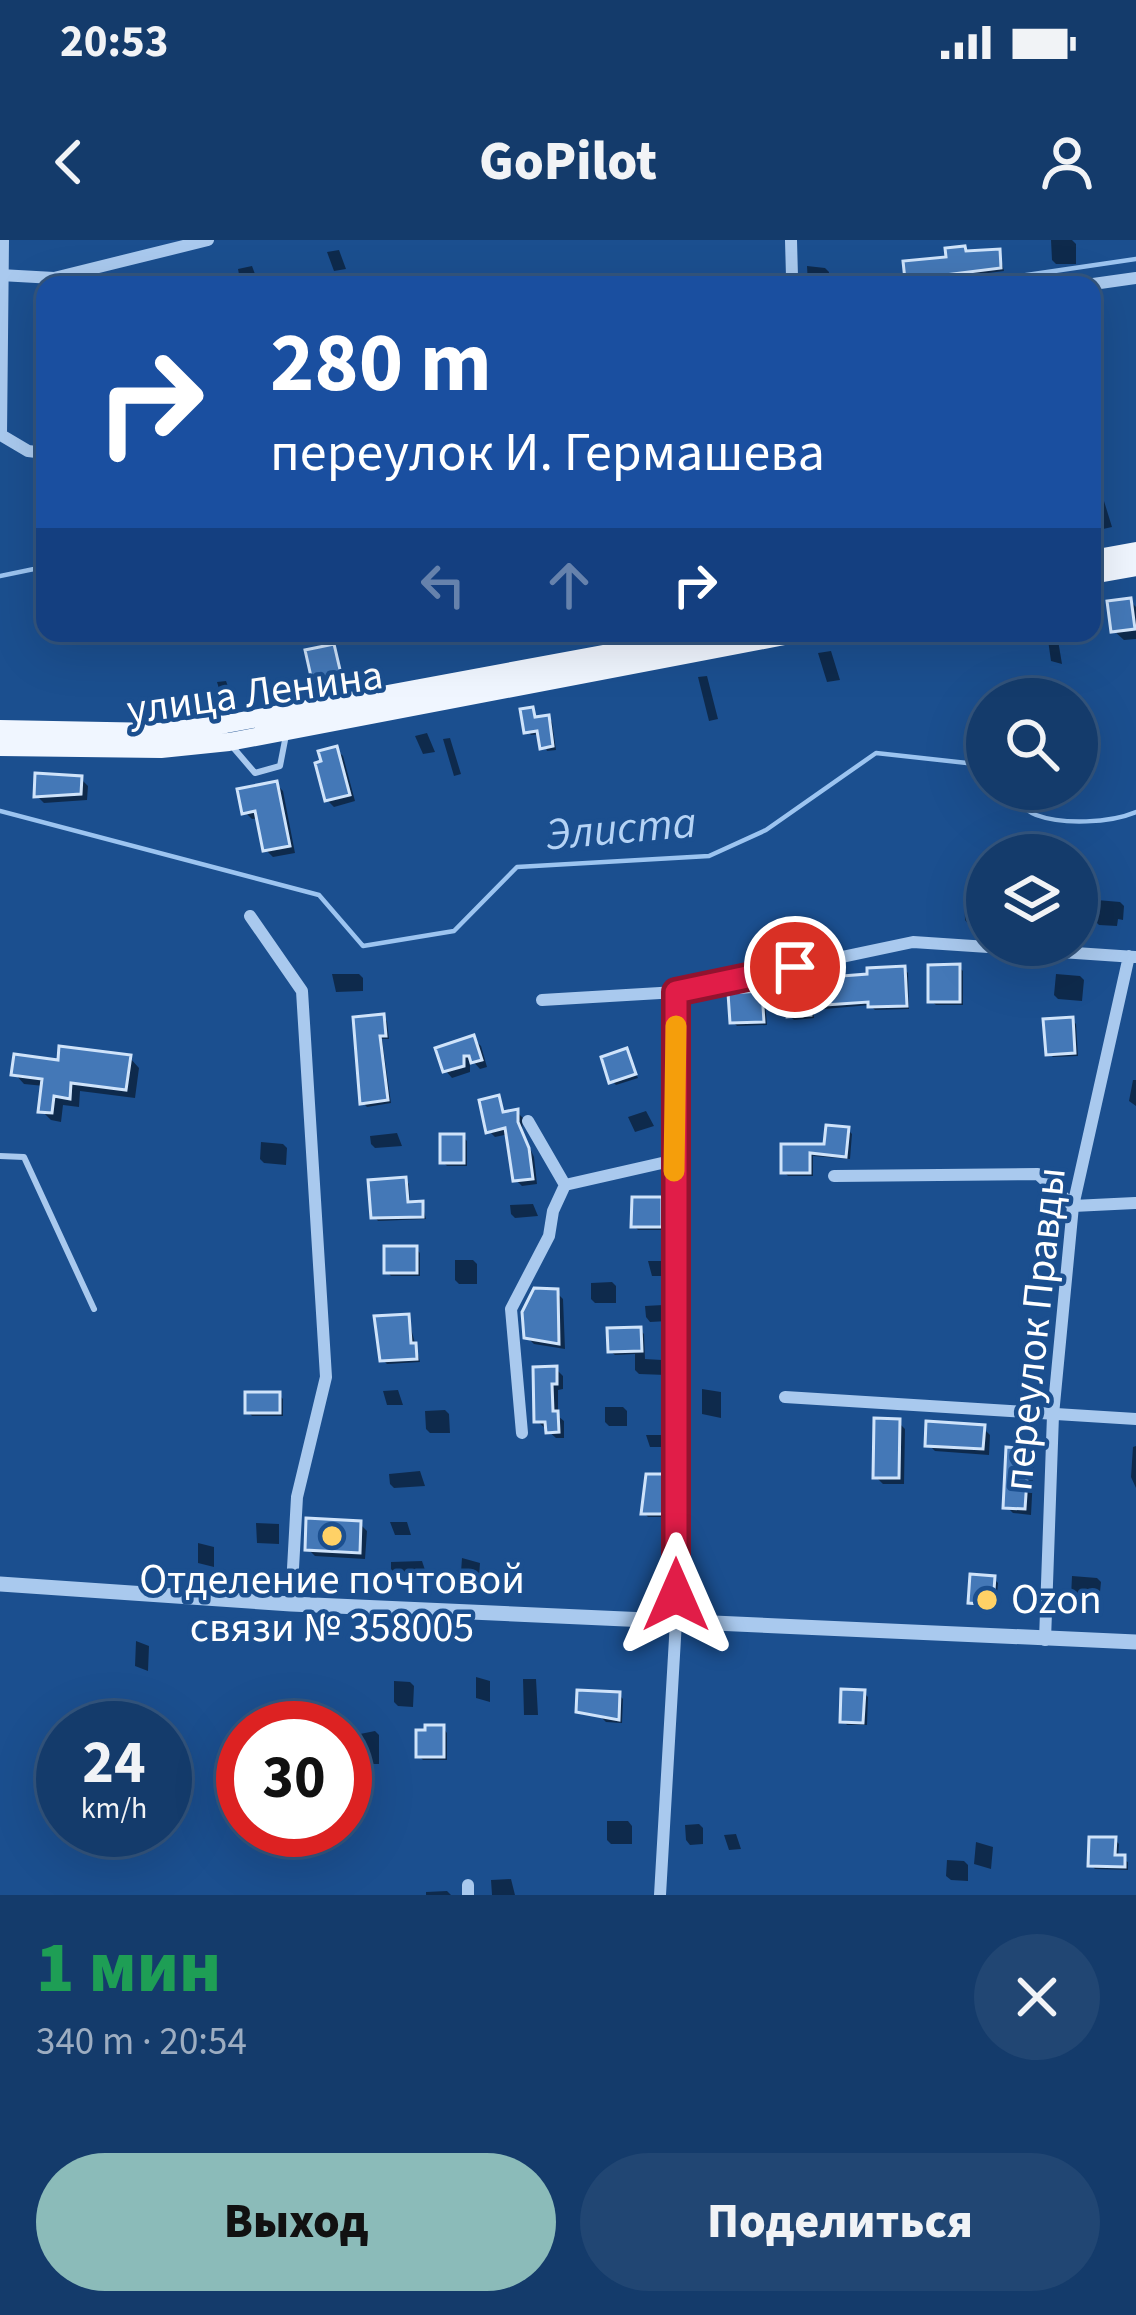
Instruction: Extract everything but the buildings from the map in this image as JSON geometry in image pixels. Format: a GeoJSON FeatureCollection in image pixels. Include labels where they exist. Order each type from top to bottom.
{"type":"FeatureCollection","features":[{"type":"Feature","properties":{"kind":"main road"},"geometry":{"type":"LineString","coordinates":[[1101,557],[1136,551]]}},
{"type":"Feature","properties":{"kind":"main road"},"geometry":{"type":"LineString","coordinates":[[1101,573],[1136,567]]}},
{"type":"Feature","properties":{"kind":"main road","name":"улица Ленина"},"geometry":{"type":"LineString","coordinates":[[0,729],[159,732],[226,724],[668,642]]}},
{"type":"Feature","properties":{"kind":"main road","name":"улица Ленина"},"geometry":{"type":"LineString","coordinates":[[0,748],[161,749],[229,742],[754,642]]}},
{"type":"Feature","properties":{"kind":"street"},"geometry":{"type":"LineString","coordinates":[[3,240],[1,435],[36,451]]}},
{"type":"Feature","properties":{"kind":"street"},"geometry":{"type":"LineString","coordinates":[[62,276],[208,240]]}},
{"type":"Feature","properties":{"kind":"street"},"geometry":{"type":"LineString","coordinates":[[791,240],[792,276]]}},
{"type":"Feature","properties":{"kind":"street"},"geometry":{"type":"LineString","coordinates":[[1,275],[36,277]]}},
{"type":"Feature","properties":{"kind":"street"},"geometry":{"type":"LineString","coordinates":[[1101,283],[1136,278]]}},
{"type":"Feature","properties":{"kind":"street"},"geometry":{"type":"LineString","coordinates":[[250,916],[302,991],[314,1172],[326,1377],[297,1497],[291,1604]]}},
{"type":"Feature","properties":{"kind":"street"},"geometry":{"type":"LineString","coordinates":[[542,1000],[676,992],[913,943],[1132,957]]}},
{"type":"Feature","properties":{"kind":"street","name":"переулок Правды"},"geometry":{"type":"LineString","coordinates":[[1045,1640],[1053,1415],[1073,1206],[1132,957]]}},
{"type":"Feature","properties":{"kind":"street"},"geometry":{"type":"LineString","coordinates":[[660,1895],[676,1621],[676,992]]}},
{"type":"Feature","properties":{"kind":"street"},"geometry":{"type":"LineString","coordinates":[[528,1121],[565,1185]]}},
{"type":"Feature","properties":{"kind":"street"},"geometry":{"type":"LineString","coordinates":[[565,1185],[674,1160]]}},
{"type":"Feature","properties":{"kind":"street"},"geometry":{"type":"LineString","coordinates":[[834,1175],[1038,1174],[1073,1206],[1136,1203]]}},
{"type":"Feature","properties":{"kind":"street"},"geometry":{"type":"LineString","coordinates":[[522,1433],[512,1309],[549,1236],[553,1211],[565,1185]]}},
{"type":"Feature","properties":{"kind":"street"},"geometry":{"type":"LineString","coordinates":[[785,1396],[1136,1419]]}},
{"type":"Feature","properties":{"kind":"street"},"geometry":{"type":"LineString","coordinates":[[0,1584],[291,1604],[1136,1642]]}},
{"type":"Feature","properties":{"kind":"lane"},"geometry":{"type":"LineString","coordinates":[[229,742],[255,773],[280,766],[286,733]]}},
{"type":"Feature","properties":{"kind":"lane"},"geometry":{"type":"LineString","coordinates":[[0,1156],[24,1157],[94,1309]]}},
{"type":"Feature","properties":{"kind":"waterway"},"geometry":{"type":"LineString","coordinates":[[1020,276],[1136,259]]}},
{"type":"Feature","properties":{"kind":"waterway"},"geometry":{"type":"LineString","coordinates":[[0,576],[36,567]]}},
{"type":"Feature","properties":{"kind":"waterway","name":"Элиста"},"geometry":{"type":"LineString","coordinates":[[0,811],[319,895],[363,946],[454,931],[517,867],[709,856],[766,830],[876,753],[966,763]]}},
{"type":"Feature","properties":{"kind":"waterway","name":"Элиста"},"geometry":{"type":"LineString","coordinates":[[1028,810],[1047,818],[1086,821],[1136,812]]}},
{"type":"Feature","properties":{"kind":"slow traffic"},"geometry":{"type":"LineString","coordinates":[[674,1171],[676,1026]]}},
{"type":"Feature","properties":{"kind":"place","name":"Отделение почтовой связи № 358005"},"geometry":{"type":"Point","coordinates":[332,1536]}},
{"type":"Feature","properties":{"kind":"place","name":"Ozon"},"geometry":{"type":"Point","coordinates":[987,1600]}},
{"type":"Feature","properties":{"kind":"route"},"geometry":{"type":"LineString","coordinates":[[676,1595],[676,992],[795,967]]}}]}
